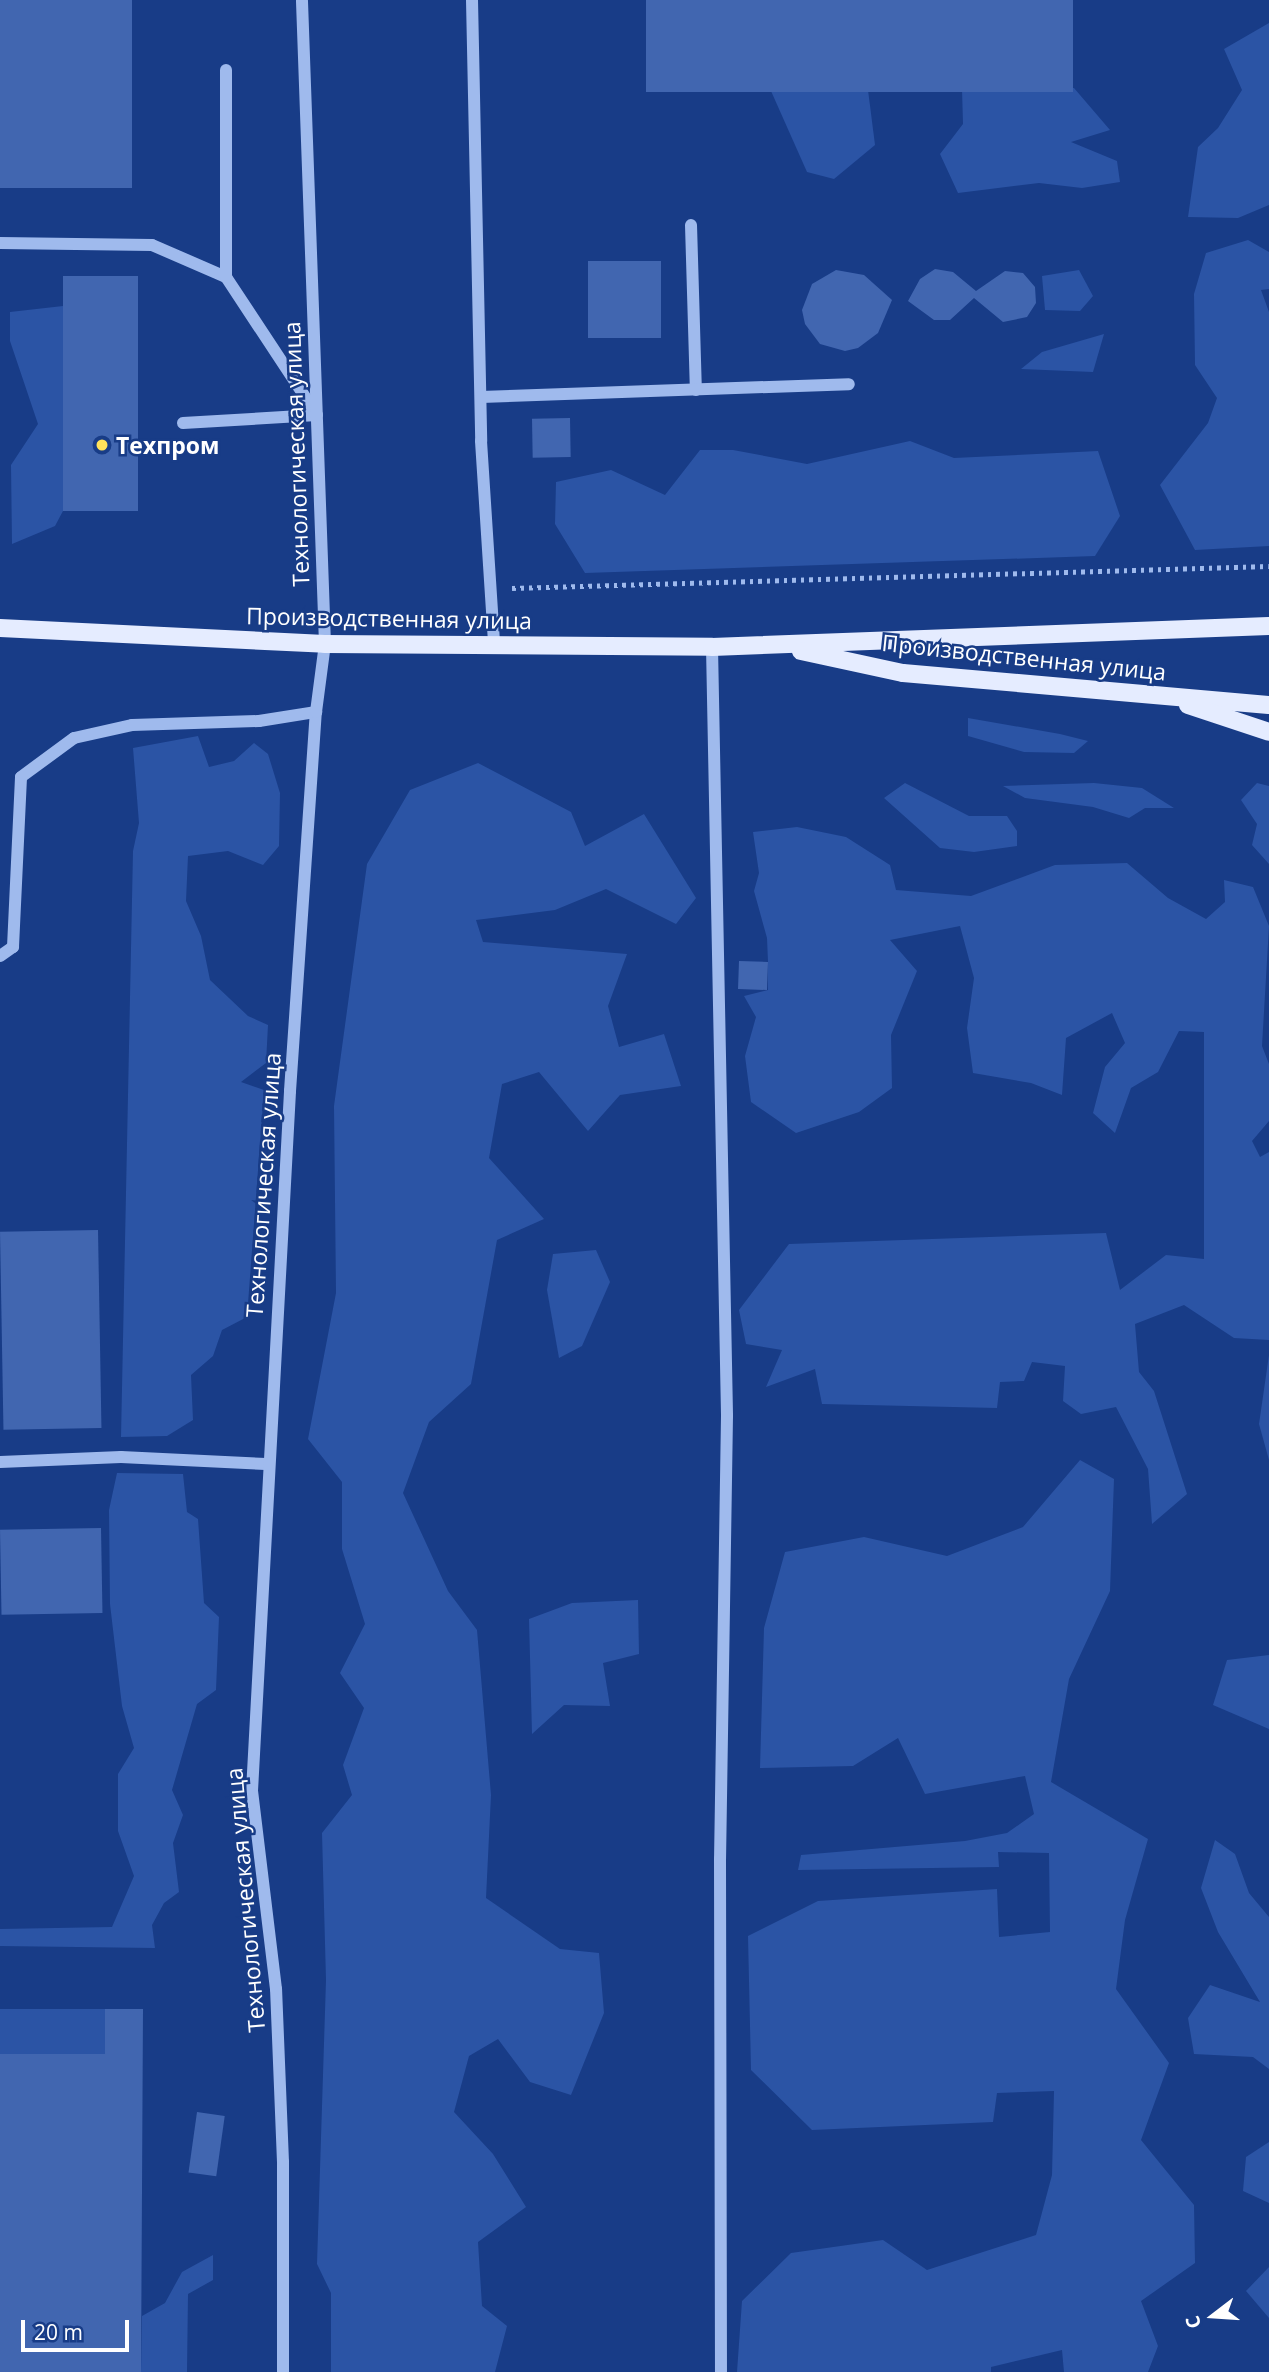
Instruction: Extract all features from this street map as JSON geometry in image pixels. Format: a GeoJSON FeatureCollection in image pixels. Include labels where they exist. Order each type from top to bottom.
{"type":"FeatureCollection","features":[{"type":"Feature","properties":{"kind":"main road","name":"Производственная улица"},"geometry":{"type":"LineString","coordinates":[[0,628],[325,645],[712,647],[1269,626]]}},
{"type":"Feature","properties":{"kind":"main road","name":"Производственная улица"},"geometry":{"type":"LineString","coordinates":[[777,646],[903,673],[1269,705]]}},
{"type":"Feature","properties":{"kind":"main road"},"geometry":{"type":"LineString","coordinates":[[1158,695],[1269,732]]}},
{"type":"Feature","properties":{"kind":"street","name":"Технологическая улица"},"geometry":{"type":"LineString","coordinates":[[283,2372],[283,2162],[276,1989],[252,1791],[266,1464],[316,712],[325,645],[302,0]]}},
{"type":"Feature","properties":{"kind":"street"},"geometry":{"type":"LineString","coordinates":[[472,0],[481,397],[494,644]]}},
{"type":"Feature","properties":{"kind":"street"},"geometry":{"type":"LineString","coordinates":[[226,70],[226,277]]}},
{"type":"Feature","properties":{"kind":"street"},"geometry":{"type":"LineString","coordinates":[[691,225],[696,390]]}},
{"type":"Feature","properties":{"kind":"street"},"geometry":{"type":"LineString","coordinates":[[0,243],[152,245],[226,277],[317,415],[183,423]]}},
{"type":"Feature","properties":{"kind":"street"},"geometry":{"type":"LineString","coordinates":[[481,397],[849,384]]}},
{"type":"Feature","properties":{"kind":"street"},"geometry":{"type":"LineString","coordinates":[[712,647],[727,1416],[720,1859],[720,2372]]}},
{"type":"Feature","properties":{"kind":"street"},"geometry":{"type":"LineString","coordinates":[[0,956],[13,947],[20,778],[74,738],[132,725],[259,721],[316,712]]}},
{"type":"Feature","properties":{"kind":"street"},"geometry":{"type":"LineString","coordinates":[[0,1462],[121,1457],[266,1464]]}},
{"type":"Feature","properties":{"kind":"path"},"geometry":{"type":"LineString","coordinates":[[491,589],[1269,566]]}},
{"type":"Feature","properties":{"kind":"shaded area"},"geometry":{"type":"Polygon","coordinates":[[[1269,23],[1269,205],[1238,218],[1188,217],[1198,147],[1218,128],[1242,90],[1224,49],[1269,23]]]}},
{"type":"Feature","properties":{"kind":"shaded area"},"geometry":{"type":"Polygon","coordinates":[[[1074,88],[1110,130],[1071,142],[1117,161],[1120,182],[1082,188],[1039,183],[958,193],[940,154],[963,124],[962,89],[1074,88]]]}},
{"type":"Feature","properties":{"kind":"shaded area"},"geometry":{"type":"Polygon","coordinates":[[[868,90],[875,145],[834,179],[807,172],[771,91],[868,90]]]}},
{"type":"Feature","properties":{"kind":"shaded area"},"geometry":{"type":"Polygon","coordinates":[[[1248,240],[1269,252],[1269,289],[1261,290],[1269,312],[1269,546],[1195,550],[1160,485],[1208,423],[1217,398],[1195,365],[1194,294],[1206,253],[1248,240]]]}},
{"type":"Feature","properties":{"kind":"shaded area"},"geometry":{"type":"Polygon","coordinates":[[[1079,270],[1093,296],[1080,311],[1045,310],[1042,276],[1079,270]]]}},
{"type":"Feature","properties":{"kind":"shaded area"},"geometry":{"type":"Polygon","coordinates":[[[63,306],[63,511],[55,526],[12,544],[11,465],[38,424],[10,341],[10,312],[63,306]]]}},
{"type":"Feature","properties":{"kind":"shaded area"},"geometry":{"type":"Polygon","coordinates":[[[1104,334],[1093,372],[1021,369],[1042,352],[1104,334]]]}},
{"type":"Feature","properties":{"kind":"shaded area"},"geometry":{"type":"Polygon","coordinates":[[[910,441],[954,458],[1098,451],[1120,516],[1095,556],[585,573],[555,524],[556,482],[611,470],[665,495],[700,450],[733,450],[807,464],[910,441]]]}},
{"type":"Feature","properties":{"kind":"shaded area"},"geometry":{"type":"Polygon","coordinates":[[[968,718],[1088,741],[1074,753],[1024,752],[968,736],[968,718]]]}},
{"type":"Feature","properties":{"kind":"shaded area"},"geometry":{"type":"Polygon","coordinates":[[[198,736],[209,767],[234,761],[254,743],[268,754],[280,793],[279,846],[263,865],[228,851],[188,856],[186,901],[201,936],[210,980],[248,1016],[268,1025],[266,1063],[241,1082],[264,1090],[247,1317],[222,1330],[213,1356],[191,1375],[193,1420],[167,1436],[121,1437],[133,851],[139,823],[133,748],[198,736]]]}},
{"type":"Feature","properties":{"kind":"shaded area"},"geometry":{"type":"Polygon","coordinates":[[[478,763],[571,812],[585,846],[644,814],[696,898],[676,924],[606,889],[555,910],[476,920],[483,942],[627,954],[608,1006],[619,1047],[664,1034],[681,1086],[620,1095],[588,1131],[539,1072],[502,1084],[489,1158],[544,1219],[497,1240],[471,1384],[429,1422],[403,1493],[448,1591],[477,1630],[491,1795],[486,1898],[560,1949],[599,1953],[604,2013],[571,2095],[530,2082],[498,2039],[469,2056],[454,2112],[493,2154],[526,2207],[478,2242],[482,2306],[507,2326],[495,2372],[331,2372],[331,2293],[317,2264],[326,1980],[322,1833],[352,1795],[343,1765],[364,1708],[340,1673],[365,1624],[342,1549],[342,1482],[308,1439],[336,1293],[334,1106],[367,864],[410,790],[478,763]]]}},
{"type":"Feature","properties":{"kind":"shaded area"},"geometry":{"type":"Polygon","coordinates":[[[905,783],[969,816],[1007,816],[1017,831],[1017,846],[974,852],[940,848],[884,798],[905,783]]]}},
{"type":"Feature","properties":{"kind":"shaded area"},"geometry":{"type":"Polygon","coordinates":[[[1094,783],[1142,788],[1174,808],[1145,808],[1129,818],[1093,807],[1025,798],[1003,786],[1094,783]]]}},
{"type":"Feature","properties":{"kind":"shaded area"},"geometry":{"type":"Polygon","coordinates":[[[1257,783],[1269,786],[1269,864],[1252,845],[1257,824],[1241,800],[1257,783]]]}},
{"type":"Feature","properties":{"kind":"shaded area"},"geometry":{"type":"Polygon","coordinates":[[[797,827],[846,837],[890,865],[896,890],[971,896],[1055,865],[1127,863],[1168,898],[1206,919],[1225,902],[1224,880],[1253,887],[1269,926],[1262,1046],[1269,1064],[1269,1121],[1252,1141],[1260,1157],[1269,1152],[1269,1340],[1234,1338],[1184,1305],[1135,1324],[1139,1372],[1154,1391],[1187,1494],[1152,1524],[1148,1469],[1116,1407],[1081,1414],[1063,1401],[1065,1366],[1032,1362],[1024,1381],[1000,1382],[997,1408],[822,1404],[815,1369],[766,1387],[782,1350],[746,1344],[739,1310],[789,1244],[1106,1233],[1120,1290],[1166,1255],[1204,1259],[1204,1032],[1179,1031],[1158,1072],[1131,1088],[1115,1133],[1093,1113],[1105,1067],[1125,1043],[1112,1013],[1066,1038],[1062,1095],[1031,1083],[973,1073],[967,1028],[974,978],[960,926],[890,940],[917,971],[891,1035],[892,1088],[859,1112],[796,1133],[751,1102],[745,1056],[756,1017],[744,996],[768,990],[767,938],[754,891],[759,873],[753,832],[797,827]]]}},
{"type":"Feature","properties":{"kind":"shaded area"},"geometry":{"type":"Polygon","coordinates":[[[596,1250],[610,1282],[582,1346],[559,1358],[547,1290],[553,1254],[596,1250]]]}},
{"type":"Feature","properties":{"kind":"shaded area"},"geometry":{"type":"Polygon","coordinates":[[[1269,1355],[1269,1460],[1259,1424],[1269,1355]]]}},
{"type":"Feature","properties":{"kind":"shaded area"},"geometry":{"type":"Polygon","coordinates":[[[1080,1460],[1114,1479],[1110,1591],[1069,1679],[1051,1782],[1148,1839],[1125,1920],[1116,1989],[1169,2063],[1141,2140],[1194,2205],[1195,2263],[1141,2301],[1158,2346],[1148,2372],[1064,2372],[1062,2350],[991,2367],[991,2372],[737,2372],[742,2301],[791,2253],[883,2240],[927,2270],[1036,2235],[1052,2175],[1054,2091],[997,2093],[993,2122],[812,2130],[751,2070],[748,1936],[818,1901],[997,1889],[999,1937],[1050,1932],[1049,1853],[998,1852],[999,1867],[798,1870],[801,1855],[965,1841],[1007,1833],[1034,1814],[1025,1776],[925,1794],[898,1738],[853,1766],[760,1768],[764,1628],[785,1552],[864,1537],[947,1556],[1023,1527],[1080,1460]]]}},
{"type":"Feature","properties":{"kind":"shaded area"},"geometry":{"type":"Polygon","coordinates":[[[117,1473],[183,1474],[187,1512],[198,1519],[204,1603],[219,1617],[216,1690],[197,1704],[172,1790],[183,1815],[173,1843],[179,1892],[164,1903],[152,1925],[155,1948],[0,1946],[0,1929],[112,1927],[134,1876],[118,1831],[118,1774],[134,1748],[122,1706],[110,1604],[109,1510],[117,1473]]]}},
{"type":"Feature","properties":{"kind":"shaded area"},"geometry":{"type":"Polygon","coordinates":[[[638,1600],[639,1654],[603,1663],[610,1706],[564,1705],[532,1734],[529,1619],[572,1603],[638,1600]]]}},
{"type":"Feature","properties":{"kind":"shaded area"},"geometry":{"type":"Polygon","coordinates":[[[1269,1655],[1269,1729],[1213,1705],[1227,1660],[1269,1655]]]}},
{"type":"Feature","properties":{"kind":"shaded area"},"geometry":{"type":"Polygon","coordinates":[[[1215,1840],[1235,1854],[1249,1893],[1269,1917],[1269,2069],[1253,2057],[1194,2054],[1188,2018],[1210,1985],[1260,2002],[1218,1932],[1201,1888],[1215,1840]]]}},
{"type":"Feature","properties":{"kind":"shaded area"},"geometry":{"type":"Polygon","coordinates":[[[0,2009],[105,2009],[105,2054],[0,2054],[0,2009]]]}},
{"type":"Feature","properties":{"kind":"shaded area"},"geometry":{"type":"Polygon","coordinates":[[[1269,2142],[1269,2203],[1243,2191],[1246,2157],[1269,2142]]]}},
{"type":"Feature","properties":{"kind":"shaded area"},"geometry":{"type":"Polygon","coordinates":[[[213,2255],[213,2280],[188,2294],[187,2372],[141,2372],[142,2316],[165,2303],[182,2272],[213,2255]]]}},
{"type":"Feature","properties":{"kind":"shaded area"},"geometry":{"type":"Polygon","coordinates":[[[1269,2267],[1269,2318],[1246,2291],[1269,2267]]]}},
{"type":"Feature","properties":{"kind":"building"},"geometry":{"type":"Polygon","coordinates":[[[0,0],[132,0],[132,188],[0,188],[0,0]]]}},
{"type":"Feature","properties":{"kind":"building"},"geometry":{"type":"Polygon","coordinates":[[[646,0],[1073,0],[1073,92],[646,92],[646,0]]]}},
{"type":"Feature","properties":{"kind":"building"},"geometry":{"type":"Polygon","coordinates":[[[588,261],[661,261],[661,338],[588,338],[588,261]]]}},
{"type":"Feature","properties":{"kind":"building"},"geometry":{"type":"Polygon","coordinates":[[[935,269],[953,272],[976,291],[1005,271],[1023,273],[1035,287],[1036,303],[1027,317],[1003,322],[974,298],[950,320],[934,320],[908,301],[920,279],[935,269]]]}},
{"type":"Feature","properties":{"kind":"building"},"geometry":{"type":"Polygon","coordinates":[[[836,270],[864,275],[892,300],[878,333],[858,348],[845,351],[820,344],[805,324],[802,310],[812,284],[836,270]]]}},
{"type":"Feature","properties":{"kind":"building"},"geometry":{"type":"Polygon","coordinates":[[[63,276],[138,276],[138,511],[63,511],[63,276]]]}},
{"type":"Feature","properties":{"kind":"building"},"geometry":{"type":"Polygon","coordinates":[[[570,418],[571,457],[533,458],[532,419],[570,418]]]}},
{"type":"Feature","properties":{"kind":"building"},"geometry":{"type":"Polygon","coordinates":[[[739,961],[768,962],[767,990],[738,989],[739,961]]]}},
{"type":"Feature","properties":{"kind":"building"},"geometry":{"type":"Polygon","coordinates":[[[98,1230],[101,1428],[3,1430],[0,1232],[98,1230]]]}},
{"type":"Feature","properties":{"kind":"building"},"geometry":{"type":"Polygon","coordinates":[[[101,1528],[102,1613],[1,1615],[0,1530],[101,1528]]]}},
{"type":"Feature","properties":{"kind":"building"},"geometry":{"type":"Polygon","coordinates":[[[105,2009],[143,2009],[141,2372],[0,2372],[0,2054],[105,2054],[105,2009]]]}},
{"type":"Feature","properties":{"kind":"building"},"geometry":{"type":"Polygon","coordinates":[[[197,2112],[225,2116],[216,2176],[189,2172],[197,2112]]]}},
{"type":"Feature","properties":{"kind":"place","name":"Техпром"},"geometry":{"type":"Point","coordinates":[102,445]}}]}
